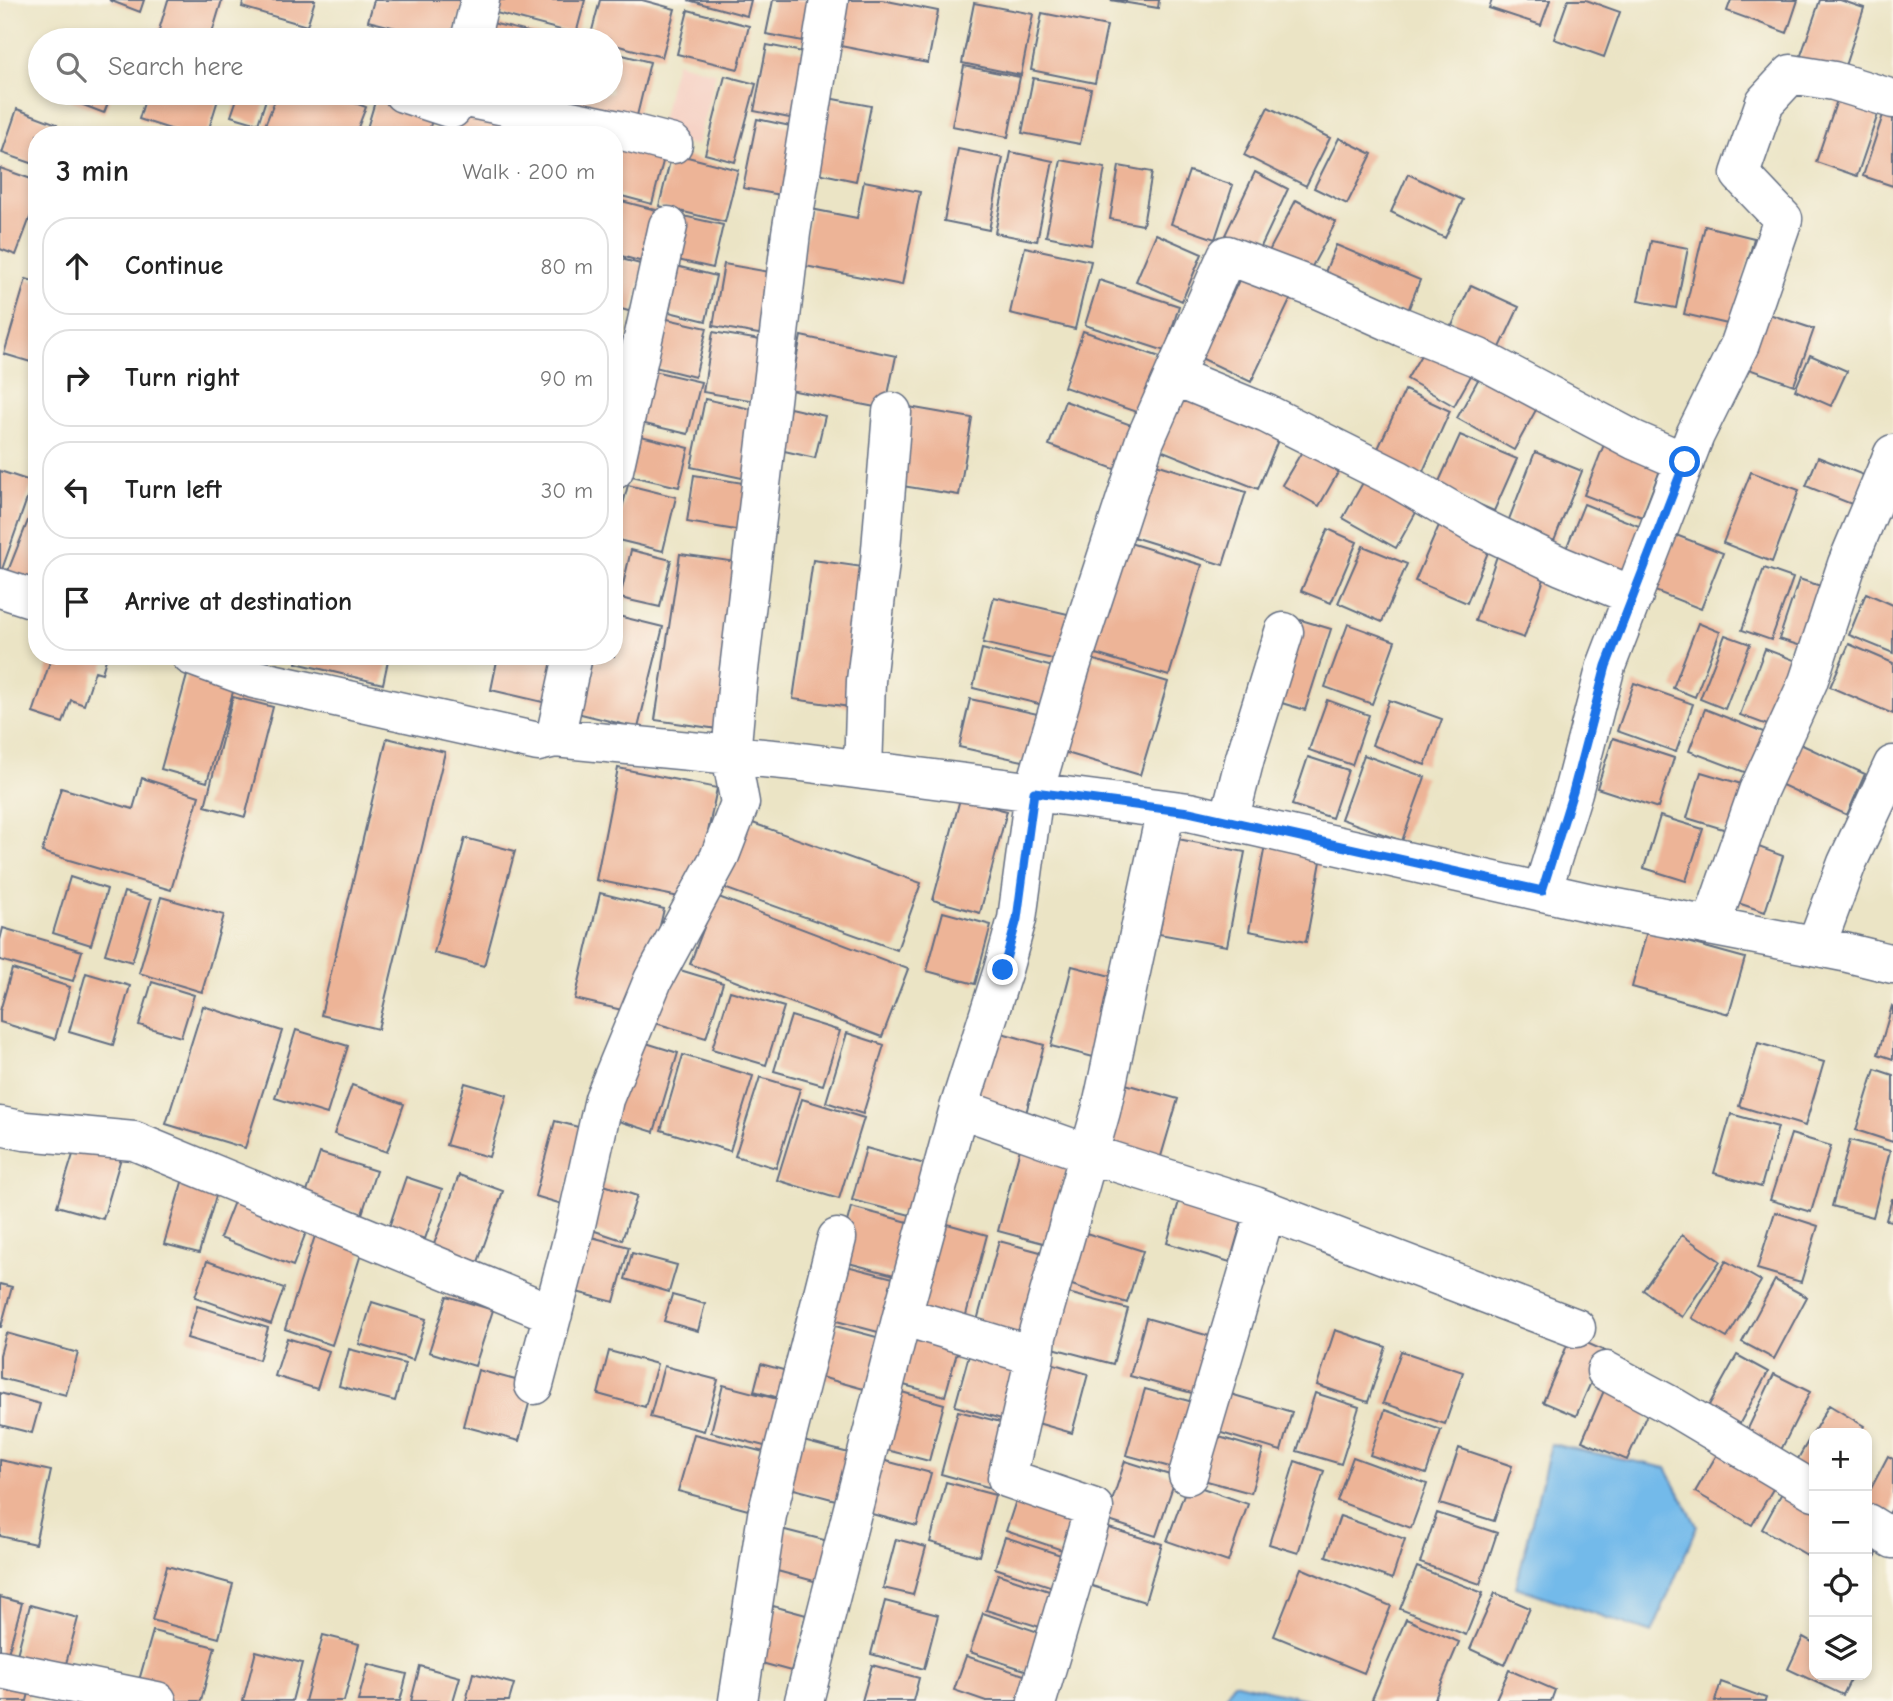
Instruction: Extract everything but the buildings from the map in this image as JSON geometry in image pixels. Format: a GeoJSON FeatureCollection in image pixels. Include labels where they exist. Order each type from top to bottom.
{"type":"FeatureCollection","features":[{"type":"Feature","properties":{"kind":"street"},"geometry":{"type":"LineString","coordinates":[[473,28],[480,0]]}},
{"type":"Feature","properties":{"kind":"street"},"geometry":{"type":"LineString","coordinates":[[534,1385],[575,1229],[604,1099],[653,980],[719,859],[740,803],[730,755],[791,233],[829,0]]}},
{"type":"Feature","properties":{"kind":"street"},"geometry":{"type":"LineString","coordinates":[[1542,891],[1573,792],[1606,666],[1695,435],[1740,344],[1783,219],[1740,174],[1765,103],[1791,74],[1835,81],[1893,99]]}},
{"type":"Feature","properties":{"kind":"street"},"geometry":{"type":"LineString","coordinates":[[452,108],[589,126]]}},
{"type":"Feature","properties":{"kind":"street"},"geometry":{"type":"LineString","coordinates":[[623,131],[673,145]]}},
{"type":"Feature","properties":{"kind":"street"},"geometry":{"type":"LineString","coordinates":[[623,429],[668,226]]}},
{"type":"Feature","properties":{"kind":"street"},"geometry":{"type":"LineString","coordinates":[[804,1701],[902,1316],[959,1108],[1017,919],[1034,792],[1071,666],[1141,452],[1227,255],[1317,289],[1479,358],[1634,440],[1685,462]]}},
{"type":"Feature","properties":{"kind":"street"},"geometry":{"type":"LineString","coordinates":[[1174,376],[1278,419],[1397,479],[1476,525],[1561,566],[1634,596]]}},
{"type":"Feature","properties":{"kind":"street"},"geometry":{"type":"LineString","coordinates":[[863,770],[866,681],[880,562],[892,412]]}},
{"type":"Feature","properties":{"kind":"street"},"geometry":{"type":"LineString","coordinates":[[1711,926],[1758,791],[1808,682],[1847,565],[1880,520],[1893,454]]}},
{"type":"Feature","properties":{"kind":"street"},"geometry":{"type":"LineString","coordinates":[[0,588],[28,597]]}},
{"type":"Feature","properties":{"kind":"street"},"geometry":{"type":"LineString","coordinates":[[1229,821],[1245,758],[1284,632]]}},
{"type":"Feature","properties":{"kind":"street"},"geometry":{"type":"LineString","coordinates":[[216,665],[254,679],[288,671],[538,742],[555,738],[730,755],[1166,809],[1893,964]]}},
{"type":"Feature","properties":{"kind":"street"},"geometry":{"type":"LineString","coordinates":[[555,738],[571,665]]}},
{"type":"Feature","properties":{"kind":"street"},"geometry":{"type":"LineString","coordinates":[[1816,946],[1847,863],[1893,765]]}},
{"type":"Feature","properties":{"kind":"street"},"geometry":{"type":"LineString","coordinates":[[1037,1701],[1094,1508],[1007,1478],[1035,1356],[1037,1336],[1104,1098],[1166,809]]}},
{"type":"Feature","properties":{"kind":"street"},"geometry":{"type":"LineString","coordinates":[[959,1108],[1089,1154],[1266,1211],[1576,1328]]}},
{"type":"Feature","properties":{"kind":"street"},"geometry":{"type":"LineString","coordinates":[[0,1126],[25,1131],[134,1141],[553,1314]]}},
{"type":"Feature","properties":{"kind":"street"},"geometry":{"type":"LineString","coordinates":[[1188,1475],[1266,1211]]}},
{"type":"Feature","properties":{"kind":"street"},"geometry":{"type":"LineString","coordinates":[[738,1701],[769,1504],[837,1238]]}},
{"type":"Feature","properties":{"kind":"street"},"geometry":{"type":"LineString","coordinates":[[902,1316],[1035,1356]]}},
{"type":"Feature","properties":{"kind":"street"},"geometry":{"type":"LineString","coordinates":[[1606,1371],[1675,1408],[1809,1488]]}},
{"type":"Feature","properties":{"kind":"street"},"geometry":{"type":"LineString","coordinates":[[1872,1526],[1893,1539]]}},
{"type":"Feature","properties":{"kind":"street"},"geometry":{"type":"LineString","coordinates":[[0,1669],[157,1701]]}},
{"type":"Feature","properties":{"kind":"shaded area"},"geometry":{"type":"Polygon","coordinates":[[[676,62],[716,73],[697,146],[657,136],[676,62]]]}},
{"type":"Feature","properties":{"kind":"water"},"geometry":{"type":"Polygon","coordinates":[[[1551,1444],[1666,1468],[1697,1526],[1652,1633],[1516,1587],[1551,1444]]]}},
{"type":"Feature","properties":{"kind":"water"},"geometry":{"type":"Polygon","coordinates":[[[1233,1682],[1314,1701],[1223,1701],[1233,1682]]]}},
{"type":"Feature","properties":{"kind":"route"},"geometry":{"type":"LineString","coordinates":[[1003,970],[1017,919],[1034,792],[1189,812],[1542,891],[1573,792],[1606,666],[1685,462]]}}]}
